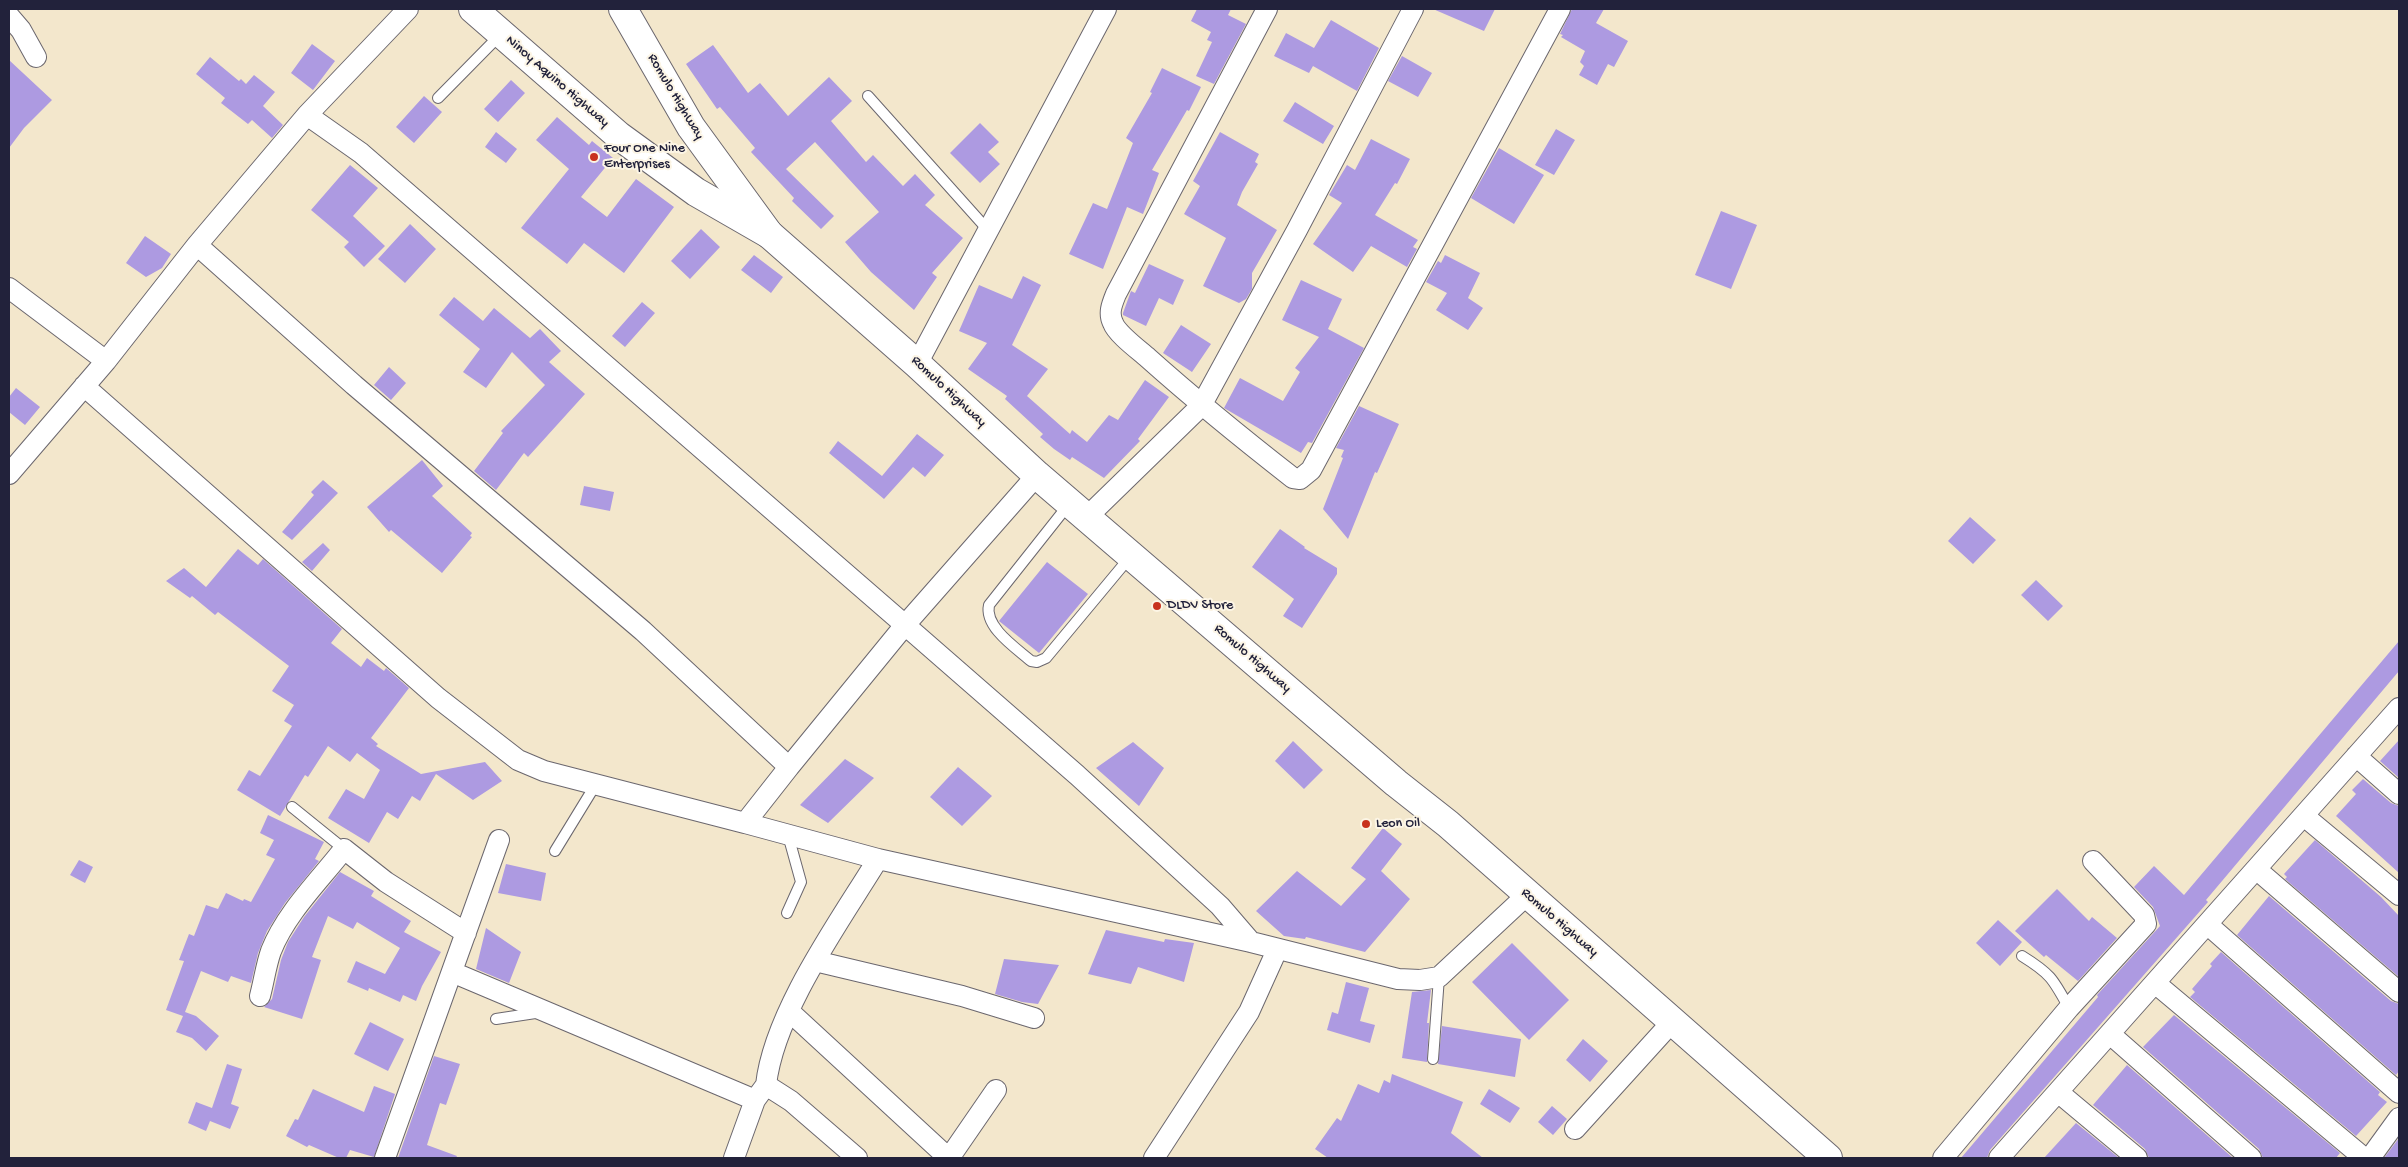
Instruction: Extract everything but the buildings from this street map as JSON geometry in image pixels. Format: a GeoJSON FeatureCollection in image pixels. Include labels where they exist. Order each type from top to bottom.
{"type":"FeatureCollection","features":[{"type":"Feature","properties":{"kind":"main road","name":"Ninoy Aquino Highway"},"geometry":{"type":"LineString","coordinates":[[473,9],[619,136],[696,192],[769,234]]}},
{"type":"Feature","properties":{"kind":"main road","name":"Romulo Highway"},"geometry":{"type":"LineString","coordinates":[[623,9],[691,127],[769,234],[917,364],[1037,476],[1396,783],[1448,824],[1672,1022],[1815,1154]]}},
{"type":"Feature","properties":{"kind":"street"},"geometry":{"type":"LineString","coordinates":[[9,474],[106,361],[197,245],[307,115],[408,9]]}},
{"type":"Feature","properties":{"kind":"street"},"geometry":{"type":"LineString","coordinates":[[917,364],[1106,9]]}},
{"type":"Feature","properties":{"kind":"street"},"geometry":{"type":"LineString","coordinates":[[1267,9],[1111,307],[1113,326],[1201,406],[1293,478],[1300,479],[1311,470],[1560,9]]}},
{"type":"Feature","properties":{"kind":"street"},"geometry":{"type":"LineString","coordinates":[[1079,510],[1201,406],[1414,9]]}},
{"type":"Feature","properties":{"kind":"street"},"geometry":{"type":"LineString","coordinates":[[9,16],[21,30],[36,57]]}},
{"type":"Feature","properties":{"kind":"street"},"geometry":{"type":"LineString","coordinates":[[307,115],[376,166],[905,625],[1076,775],[1220,906],[1251,942]]}},
{"type":"Feature","properties":{"kind":"street"},"geometry":{"type":"LineString","coordinates":[[197,245],[354,385],[643,630],[789,767]]}},
{"type":"Feature","properties":{"kind":"street"},"geometry":{"type":"LineString","coordinates":[[9,288],[106,361]]}},
{"type":"Feature","properties":{"kind":"street"},"geometry":{"type":"LineString","coordinates":[[84,386],[438,698],[518,760],[544,771],[878,859],[1251,942],[1398,979],[1420,980],[1439,977],[1527,894]]}},
{"type":"Feature","properties":{"kind":"street"},"geometry":{"type":"LineString","coordinates":[[745,824],[905,625],[1037,476]]}},
{"type":"Feature","properties":{"kind":"street"},"geometry":{"type":"LineString","coordinates":[[2010,1154],[2058,1092],[2399,708]]}},
{"type":"Feature","properties":{"kind":"street"},"geometry":{"type":"LineString","coordinates":[[2356,756],[2399,794]]}},
{"type":"Feature","properties":{"kind":"street"},"geometry":{"type":"LineString","coordinates":[[2304,816],[2399,895]]}},
{"type":"Feature","properties":{"kind":"street"},"geometry":{"type":"LineString","coordinates":[[385,1158],[499,840]]}},
{"type":"Feature","properties":{"kind":"street"},"geometry":{"type":"LineString","coordinates":[[260,996],[271,952],[279,934],[344,849],[386,882],[466,933]]}},
{"type":"Feature","properties":{"kind":"street"},"geometry":{"type":"LineString","coordinates":[[734,1158],[760,1092],[771,1056],[790,1012],[815,961],[878,859]]}},
{"type":"Feature","properties":{"kind":"street"},"geometry":{"type":"LineString","coordinates":[[1943,1158],[2069,1008],[2146,924],[2144,915],[2093,861]]}},
{"type":"Feature","properties":{"kind":"street"},"geometry":{"type":"LineString","coordinates":[[2256,869],[2399,992]]}},
{"type":"Feature","properties":{"kind":"street"},"geometry":{"type":"LineString","coordinates":[[2207,924],[2399,1093]]}},
{"type":"Feature","properties":{"kind":"street"},"geometry":{"type":"LineString","coordinates":[[1154,1158],[1249,1012],[1277,950]]}},
{"type":"Feature","properties":{"kind":"street"},"geometry":{"type":"LineString","coordinates":[[815,961],[962,996],[1034,1018]]}},
{"type":"Feature","properties":{"kind":"street"},"geometry":{"type":"LineString","coordinates":[[452,972],[545,1012],[760,1092],[791,1101],[857,1158]]}},
{"type":"Feature","properties":{"kind":"street"},"geometry":{"type":"LineString","coordinates":[[2155,983],[2364,1158]]}},
{"type":"Feature","properties":{"kind":"street"},"geometry":{"type":"LineString","coordinates":[[790,1012],[943,1153],[954,1151],[996,1090]]}},
{"type":"Feature","properties":{"kind":"street"},"geometry":{"type":"LineString","coordinates":[[1575,1129],[1672,1022]]}},
{"type":"Feature","properties":{"kind":"street"},"geometry":{"type":"LineString","coordinates":[[2110,1034],[2251,1158]]}},
{"type":"Feature","properties":{"kind":"street"},"geometry":{"type":"LineString","coordinates":[[2058,1092],[2137,1158]]}},
{"type":"Feature","properties":{"kind":"street"},"geometry":{"type":"LineString","coordinates":[[2370,1158],[2399,1118]]}},
{"type":"Feature","properties":{"kind":"lane"},"geometry":{"type":"LineString","coordinates":[[438,98],[502,34]]}},
{"type":"Feature","properties":{"kind":"lane"},"geometry":{"type":"LineString","coordinates":[[868,96],[987,230]]}},
{"type":"Feature","properties":{"kind":"lane"},"geometry":{"type":"LineString","coordinates":[[1079,510],[989,605],[987,613],[993,625],[1031,661],[1040,661],[1046,658],[1132,556]]}},
{"type":"Feature","properties":{"kind":"lane"},"geometry":{"type":"LineString","coordinates":[[554,851],[596,784]]}},
{"type":"Feature","properties":{"kind":"lane"},"geometry":{"type":"LineString","coordinates":[[292,807],[344,849]]}},
{"type":"Feature","properties":{"kind":"lane"},"geometry":{"type":"LineString","coordinates":[[788,835],[801,882],[788,913]]}},
{"type":"Feature","properties":{"kind":"lane"},"geometry":{"type":"LineString","coordinates":[[2022,956],[2045,970],[2052,978],[2069,1008]]}},
{"type":"Feature","properties":{"kind":"lane"},"geometry":{"type":"LineString","coordinates":[[1433,1059],[1439,977]]}},
{"type":"Feature","properties":{"kind":"lane"},"geometry":{"type":"LineString","coordinates":[[496,1019],[545,1012]]}},
{"type":"Feature","properties":{"kind":"place","name":"Four One Nine Enterprises"},"geometry":{"type":"Point","coordinates":[594,157]}},
{"type":"Feature","properties":{"kind":"place","name":"DLDV Store"},"geometry":{"type":"Point","coordinates":[1157,606]}},
{"type":"Feature","properties":{"kind":"place","name":"Leon Oil"},"geometry":{"type":"Point","coordinates":[1366,824]}}]}
